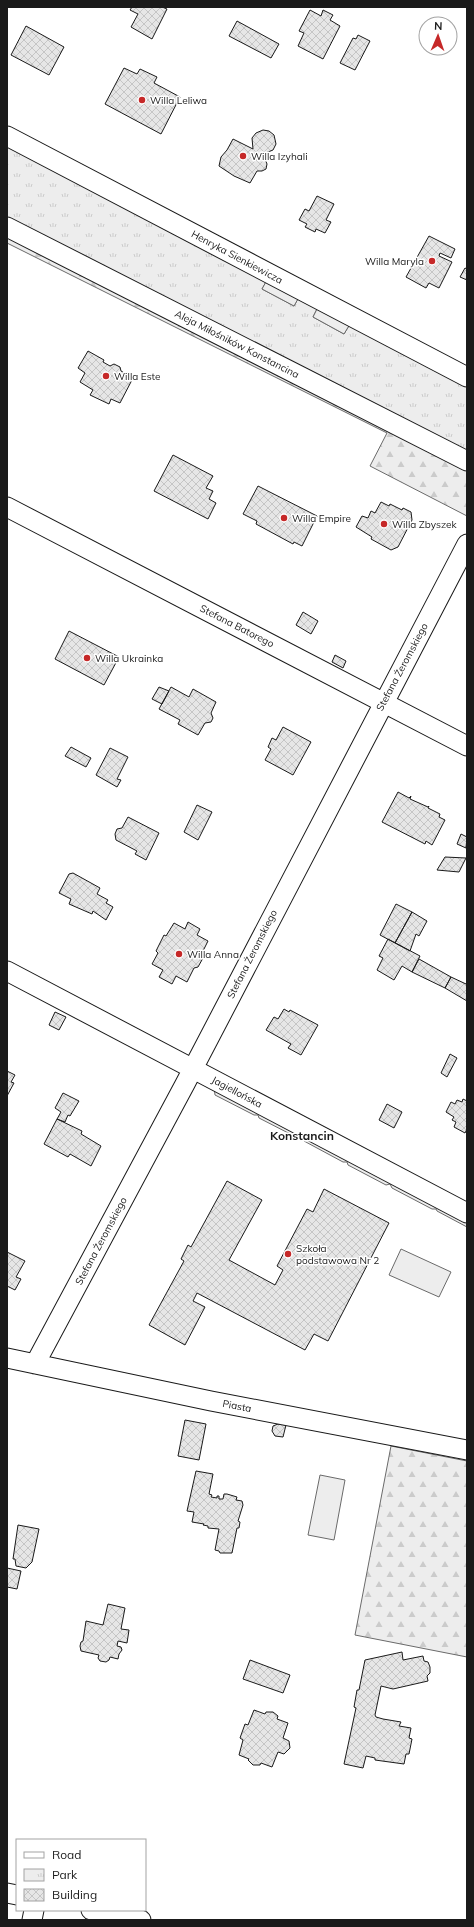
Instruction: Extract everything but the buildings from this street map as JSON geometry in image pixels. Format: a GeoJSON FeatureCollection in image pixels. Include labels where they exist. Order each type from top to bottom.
{"type":"FeatureCollection","features":[{"type":"Feature","properties":{"kind":"street","name":"Henryka Sienkiewicza"},"geometry":{"type":"LineString","coordinates":[[7,136],[467,377]]}},
{"type":"Feature","properties":{"kind":"street","name":"Aleja Miłośników Konstancina"},"geometry":{"type":"LineString","coordinates":[[7,227],[467,461]]}},
{"type":"Feature","properties":{"kind":"street","name":"Stefana Batorego"},"geometry":{"type":"LineString","coordinates":[[7,507],[467,746]]}},
{"type":"Feature","properties":{"kind":"street","name":"Stefana Żeromskiego"},"geometry":{"type":"LineString","coordinates":[[35,1364],[192,1069],[467,544]]}},
{"type":"Feature","properties":{"kind":"street","name":"Jagiellońska"},"geometry":{"type":"LineString","coordinates":[[7,971],[467,1212]]}},
{"type":"Feature","properties":{"kind":"street","name":"Piasta"},"geometry":{"type":"LineString","coordinates":[[7,1358],[211,1401],[467,1450]]}},
{"type":"Feature","properties":{"kind":"street"},"geometry":{"type":"LineString","coordinates":[[96,1911],[142,1920]]}},
{"type":"Feature","properties":{"kind":"green space"},"geometry":{"type":"Polygon","coordinates":[[[7,144],[267,280],[262,289],[294,306],[299,297],[318,307],[313,317],[344,334],[350,324],[467,385],[467,457],[7,223],[7,144]]]}},
{"type":"Feature","properties":{"kind":"green space"},"geometry":{"type":"Polygon","coordinates":[[[7,232],[467,465],[467,516],[370,466],[387,433],[7,243],[7,232]]]}},
{"type":"Feature","properties":{"kind":"green space"},"geometry":{"type":"Polygon","coordinates":[[[391,1446],[467,1461],[467,1657],[355,1635],[391,1446]]]}},
{"type":"Feature","properties":{"kind":"shaded area"},"geometry":{"type":"Polygon","coordinates":[[[267,280],[299,297],[294,306],[262,289],[267,280]]]}},
{"type":"Feature","properties":{"kind":"shaded area"},"geometry":{"type":"Polygon","coordinates":[[[318,307],[350,324],[344,334],[313,317],[318,307]]]}},
{"type":"Feature","properties":{"kind":"shaded area"},"geometry":{"type":"Polygon","coordinates":[[[214,1087],[467,1220],[467,1227],[437,1211],[436,1209],[432,1209],[392,1188],[390,1184],[386,1185],[348,1165],[347,1162],[343,1162],[304,1141],[303,1139],[298,1138],[259,1118],[258,1115],[254,1115],[215,1095],[214,1087]]]}},
{"type":"Feature","properties":{"kind":"shaded area"},"geometry":{"type":"Polygon","coordinates":[[[401,1249],[451,1272],[439,1297],[389,1275],[401,1249]]]}},
{"type":"Feature","properties":{"kind":"shaded area"},"geometry":{"type":"Polygon","coordinates":[[[320,1475],[345,1480],[334,1540],[308,1535],[320,1475]]]}},
{"type":"Feature","properties":{"kind":"place","name":"Willa Leliwa"},"geometry":{"type":"Point","coordinates":[142,100]}},
{"type":"Feature","properties":{"kind":"place","name":"Willa Izyhali"},"geometry":{"type":"Point","coordinates":[243,156]}},
{"type":"Feature","properties":{"kind":"place","name":"Willa Maryla"},"geometry":{"type":"Point","coordinates":[432,261]}},
{"type":"Feature","properties":{"kind":"place","name":"Willa Este"},"geometry":{"type":"Point","coordinates":[106,376]}},
{"type":"Feature","properties":{"kind":"place","name":"Willa Empire"},"geometry":{"type":"Point","coordinates":[284,518]}},
{"type":"Feature","properties":{"kind":"place","name":"Willa Zbyszek"},"geometry":{"type":"Point","coordinates":[384,524]}},
{"type":"Feature","properties":{"kind":"place","name":"Willa Ukrainka"},"geometry":{"type":"Point","coordinates":[87,658]}},
{"type":"Feature","properties":{"kind":"place","name":"Willa Anna"},"geometry":{"type":"Point","coordinates":[179,954]}},
{"type":"Feature","properties":{"kind":"place","name":"Szkoła podstawowa Nr 2"},"geometry":{"type":"Point","coordinates":[288,1254]}},
{"type":"Feature","properties":{"kind":"district","name":"Konstancin"},"geometry":{"type":"Point","coordinates":[302,1135]}}]}
